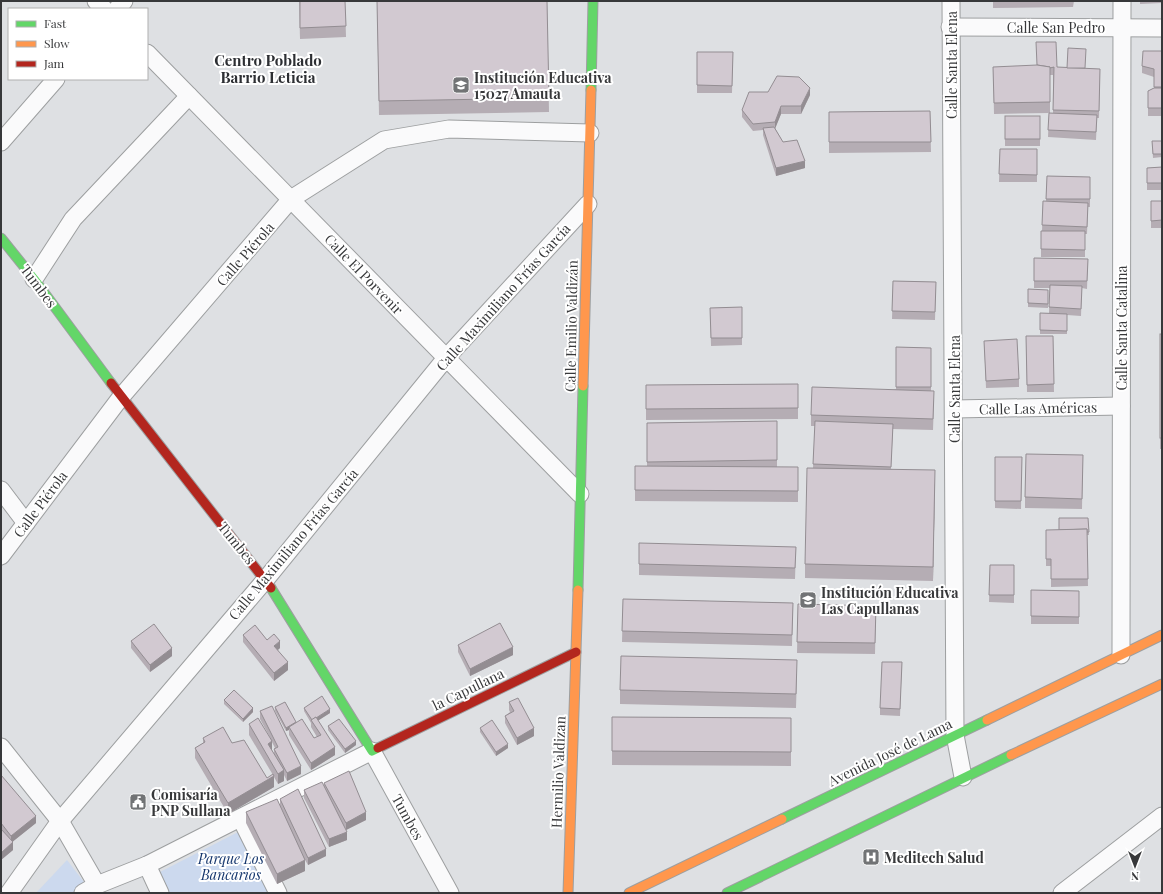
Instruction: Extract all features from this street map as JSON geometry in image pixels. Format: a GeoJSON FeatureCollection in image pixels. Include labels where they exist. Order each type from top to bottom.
{"type":"FeatureCollection","features":[{"type":"Feature","properties":{"kind":"street","name":"Calle Emilio Valdizán"},"geometry":{"type":"LineString","coordinates":[[576,652],[593,1]]}},
{"type":"Feature","properties":{"kind":"street","name":"Calle Santa Elena"},"geometry":{"type":"LineString","coordinates":[[951,1],[956,735],[963,777]]}},
{"type":"Feature","properties":{"kind":"street","name":"Calle Santa Catalina"},"geometry":{"type":"LineString","coordinates":[[1121,655],[1122,1]]}},
{"type":"Feature","properties":{"kind":"street","name":"Calle San Pedro"},"geometry":{"type":"LineString","coordinates":[[950,27],[1162,28]]}},
{"type":"Feature","properties":{"kind":"street","name":"Calle El Porvenir"},"geometry":{"type":"LineString","coordinates":[[148,53],[580,494]]}},
{"type":"Feature","properties":{"kind":"street"},"geometry":{"type":"LineString","coordinates":[[1,142],[55,80]]}},
{"type":"Feature","properties":{"kind":"street"},"geometry":{"type":"LineString","coordinates":[[34,278],[73,219],[190,96]]}},
{"type":"Feature","properties":{"kind":"street","name":"Calle Piérola"},"geometry":{"type":"LineString","coordinates":[[1,556],[121,397],[291,200],[384,140],[449,129],[590,133]]}},
{"type":"Feature","properties":{"kind":"street","name":"Calle Maximiliano Frías García"},"geometry":{"type":"LineString","coordinates":[[9,893],[60,821],[266,579],[446,358],[588,204]]}},
{"type":"Feature","properties":{"kind":"street","name":"Tumbes"},"geometry":{"type":"LineString","coordinates":[[1,238],[34,278],[121,397],[266,579],[372,751],[450,893]]}},
{"type":"Feature","properties":{"kind":"street","name":"Calle Las Américas"},"geometry":{"type":"LineString","coordinates":[[954,409],[1121,406]]}},
{"type":"Feature","properties":{"kind":"street"},"geometry":{"type":"LineString","coordinates":[[1,490],[26,523]]}},
{"type":"Feature","properties":{"kind":"street","name":"Avenida José de Lama"},"geometry":{"type":"LineString","coordinates":[[629,893],[1162,635]]}},
{"type":"Feature","properties":{"kind":"street","name":"la Capullana"},"geometry":{"type":"LineString","coordinates":[[372,751],[576,652]]}},
{"type":"Feature","properties":{"kind":"street","name":"Hermilio Valdizan"},"geometry":{"type":"LineString","coordinates":[[568,893],[576,652]]}},
{"type":"Feature","properties":{"kind":"street"},"geometry":{"type":"LineString","coordinates":[[727,893],[963,777],[1162,684]]}},
{"type":"Feature","properties":{"kind":"street"},"geometry":{"type":"LineString","coordinates":[[1,747],[60,821],[90,889],[147,865],[241,819],[372,751]]}},
{"type":"Feature","properties":{"kind":"street"},"geometry":{"type":"LineString","coordinates":[[1066,892],[1162,816]]}},
{"type":"Feature","properties":{"kind":"street"},"geometry":{"type":"LineString","coordinates":[[241,819],[278,893]]}},
{"type":"Feature","properties":{"kind":"street"},"geometry":{"type":"LineString","coordinates":[[147,865],[160,893]]}},
{"type":"Feature","properties":{"kind":"green space","name":"Parque Los Bancarios"},"geometry":{"type":"Polygon","coordinates":[[[242,830],[274,893],[166,893],[156,874],[242,830]]]}},
{"type":"Feature","properties":{"kind":"green space"},"geometry":{"type":"Polygon","coordinates":[[[67,860],[87,886],[71,893],[36,893],[67,860]]]}},
{"type":"Feature","properties":{"kind":"building"},"geometry":{"type":"Polygon","coordinates":[[[300,1],[345,1],[346,26],[300,28],[300,1]]]}},
{"type":"Feature","properties":{"kind":"building"},"geometry":{"type":"Polygon","coordinates":[[[377,1],[547,1],[549,98],[379,101],[377,1]]]}},
{"type":"Feature","properties":{"kind":"building"},"geometry":{"type":"Polygon","coordinates":[[[1036,42],[1056,42],[1057,67],[1100,69],[1099,111],[1053,110],[1054,67],[1050,68],[1037,65],[1036,42]]]}},
{"type":"Feature","properties":{"kind":"building"},"geometry":{"type":"Polygon","coordinates":[[[1068,48],[1086,49],[1085,68],[1067,68],[1068,48]]]}},
{"type":"Feature","properties":{"kind":"building"},"geometry":{"type":"Polygon","coordinates":[[[1143,51],[1162,51],[1162,87],[1154,87],[1154,69],[1142,66],[1143,51]]]}},
{"type":"Feature","properties":{"kind":"building"},"geometry":{"type":"Polygon","coordinates":[[[697,52],[733,52],[732,86],[697,85],[697,52]]]}},
{"type":"Feature","properties":{"kind":"building"},"geometry":{"type":"Polygon","coordinates":[[[1037,65],[1050,67],[1050,102],[994,103],[993,67],[1037,65]]]}},
{"type":"Feature","properties":{"kind":"building"},"geometry":{"type":"Polygon","coordinates":[[[777,76],[799,77],[810,88],[801,106],[781,106],[775,122],[753,124],[742,110],[749,92],[768,92],[777,76]]]}},
{"type":"Feature","properties":{"kind":"building"},"geometry":{"type":"Polygon","coordinates":[[[1154,88],[1162,88],[1162,108],[1148,108],[1148,91],[1154,88]]]}},
{"type":"Feature","properties":{"kind":"building"},"geometry":{"type":"Polygon","coordinates":[[[930,111],[931,142],[829,142],[829,112],[930,111]]]}},
{"type":"Feature","properties":{"kind":"building"},"geometry":{"type":"Polygon","coordinates":[[[1049,113],[1097,115],[1096,132],[1048,130],[1049,113]]]}},
{"type":"Feature","properties":{"kind":"building"},"geometry":{"type":"Polygon","coordinates":[[[1005,116],[1040,116],[1040,139],[1005,139],[1005,116]]]}},
{"type":"Feature","properties":{"kind":"building"},"geometry":{"type":"Polygon","coordinates":[[[774,127],[783,142],[797,140],[805,161],[776,168],[763,128],[774,127]]]}},
{"type":"Feature","properties":{"kind":"building"},"geometry":{"type":"Polygon","coordinates":[[[1152,141],[1162,141],[1162,154],[1153,154],[1152,141]]]}},
{"type":"Feature","properties":{"kind":"building"},"geometry":{"type":"Polygon","coordinates":[[[1000,149],[1037,149],[1037,175],[999,174],[1000,149]]]}},
{"type":"Feature","properties":{"kind":"building"},"geometry":{"type":"Polygon","coordinates":[[[1162,167],[1162,183],[1147,183],[1147,168],[1162,167]]]}},
{"type":"Feature","properties":{"kind":"building"},"geometry":{"type":"Polygon","coordinates":[[[1047,176],[1090,177],[1090,199],[1046,199],[1047,176]]]}},
{"type":"Feature","properties":{"kind":"building"},"geometry":{"type":"Polygon","coordinates":[[[1043,201],[1088,203],[1087,227],[1042,225],[1043,201]]]}},
{"type":"Feature","properties":{"kind":"building"},"geometry":{"type":"Polygon","coordinates":[[[1151,201],[1162,201],[1162,220],[1151,221],[1151,201]]]}},
{"type":"Feature","properties":{"kind":"building"},"geometry":{"type":"Polygon","coordinates":[[[1041,231],[1085,231],[1085,250],[1041,249],[1041,231]]]}},
{"type":"Feature","properties":{"kind":"building"},"geometry":{"type":"Polygon","coordinates":[[[1034,258],[1088,259],[1087,281],[1034,281],[1034,258]]]}},
{"type":"Feature","properties":{"kind":"building"},"geometry":{"type":"Polygon","coordinates":[[[893,281],[936,282],[935,312],[892,311],[893,281]]]}},
{"type":"Feature","properties":{"kind":"building"},"geometry":{"type":"Polygon","coordinates":[[[1050,285],[1082,286],[1081,309],[1049,307],[1050,285]]]}},
{"type":"Feature","properties":{"kind":"building"},"geometry":{"type":"Polygon","coordinates":[[[1028,289],[1048,290],[1048,304],[1028,303],[1028,289]]]}},
{"type":"Feature","properties":{"kind":"building"},"geometry":{"type":"Polygon","coordinates":[[[742,307],[742,338],[711,338],[710,308],[742,307]]]}},
{"type":"Feature","properties":{"kind":"building"},"geometry":{"type":"Polygon","coordinates":[[[1040,313],[1067,314],[1067,331],[1040,330],[1040,313]]]}},
{"type":"Feature","properties":{"kind":"building"},"geometry":{"type":"Polygon","coordinates":[[[1160,334],[1162,334],[1162,438],[1160,438],[1160,334]]]}},
{"type":"Feature","properties":{"kind":"building"},"geometry":{"type":"Polygon","coordinates":[[[1026,336],[1053,336],[1054,384],[1027,385],[1026,336]]]}},
{"type":"Feature","properties":{"kind":"building"},"geometry":{"type":"Polygon","coordinates":[[[1017,339],[1019,379],[986,381],[984,341],[1017,339]]]}},
{"type":"Feature","properties":{"kind":"building"},"geometry":{"type":"Polygon","coordinates":[[[896,347],[931,348],[931,387],[896,387],[896,347]]]}},
{"type":"Feature","properties":{"kind":"building"},"geometry":{"type":"Polygon","coordinates":[[[798,384],[798,408],[646,409],[646,385],[798,384]]]}},
{"type":"Feature","properties":{"kind":"building"},"geometry":{"type":"Polygon","coordinates":[[[812,387],[934,391],[933,419],[811,415],[812,387]]]}},
{"type":"Feature","properties":{"kind":"building"},"geometry":{"type":"Polygon","coordinates":[[[777,421],[777,460],[647,462],[647,423],[777,421]]]}},
{"type":"Feature","properties":{"kind":"building"},"geometry":{"type":"Polygon","coordinates":[[[815,421],[893,424],[891,467],[813,464],[815,421]]]}},
{"type":"Feature","properties":{"kind":"building"},"geometry":{"type":"Polygon","coordinates":[[[1026,454],[1083,455],[1082,499],[1025,497],[1026,454]]]}},
{"type":"Feature","properties":{"kind":"building"},"geometry":{"type":"Polygon","coordinates":[[[995,457],[1022,457],[1021,501],[995,501],[995,457]]]}},
{"type":"Feature","properties":{"kind":"building"},"geometry":{"type":"Polygon","coordinates":[[[635,466],[798,467],[798,491],[635,490],[635,466]]]}},
{"type":"Feature","properties":{"kind":"building"},"geometry":{"type":"Polygon","coordinates":[[[807,468],[935,470],[933,567],[805,564],[807,468]]]}},
{"type":"Feature","properties":{"kind":"building"},"geometry":{"type":"Polygon","coordinates":[[[1059,518],[1088,518],[1089,532],[1087,532],[1087,529],[1059,530],[1059,518]]]}},
{"type":"Feature","properties":{"kind":"building"},"geometry":{"type":"Polygon","coordinates":[[[1087,529],[1088,579],[1051,579],[1051,559],[1046,559],[1046,530],[1087,529]]]}},
{"type":"Feature","properties":{"kind":"building"},"geometry":{"type":"Polygon","coordinates":[[[639,543],[796,547],[795,568],[639,564],[639,543]]]}},
{"type":"Feature","properties":{"kind":"building"},"geometry":{"type":"Polygon","coordinates":[[[990,565],[1014,565],[1014,595],[989,595],[990,565]]]}},
{"type":"Feature","properties":{"kind":"building"},"geometry":{"type":"Polygon","coordinates":[[[1031,590],[1079,591],[1079,617],[1031,616],[1031,590]]]}},
{"type":"Feature","properties":{"kind":"building"},"geometry":{"type":"Polygon","coordinates":[[[623,599],[793,603],[792,635],[622,631],[623,599]]]}},
{"type":"Feature","properties":{"kind":"building"},"geometry":{"type":"Polygon","coordinates":[[[798,604],[876,606],[875,643],[797,642],[798,604]]]}},
{"type":"Feature","properties":{"kind":"building"},"geometry":{"type":"Polygon","coordinates":[[[500,623],[513,647],[470,669],[458,645],[500,623]]]}},
{"type":"Feature","properties":{"kind":"building"},"geometry":{"type":"Polygon","coordinates":[[[154,624],[172,648],[150,665],[131,641],[154,624]]]}},
{"type":"Feature","properties":{"kind":"building"},"geometry":{"type":"Polygon","coordinates":[[[255,625],[267,640],[274,634],[280,641],[274,646],[288,662],[274,673],[243,635],[255,625]]]}},
{"type":"Feature","properties":{"kind":"building"},"geometry":{"type":"Polygon","coordinates":[[[621,656],[797,660],[796,694],[620,690],[621,656]]]}},
{"type":"Feature","properties":{"kind":"building"},"geometry":{"type":"Polygon","coordinates":[[[882,662],[902,662],[900,709],[880,708],[882,662]]]}},
{"type":"Feature","properties":{"kind":"building"},"geometry":{"type":"Polygon","coordinates":[[[234,690],[253,708],[243,719],[224,700],[234,690]]]}},
{"type":"Feature","properties":{"kind":"building"},"geometry":{"type":"Polygon","coordinates":[[[322,696],[330,709],[312,720],[304,708],[322,696]]]}},
{"type":"Feature","properties":{"kind":"building"},"geometry":{"type":"Polygon","coordinates":[[[518,698],[534,728],[517,738],[505,716],[514,711],[509,702],[518,698]]]}},
{"type":"Feature","properties":{"kind":"building"},"geometry":{"type":"Polygon","coordinates":[[[285,702],[296,722],[286,728],[275,707],[285,702]]]}},
{"type":"Feature","properties":{"kind":"building"},"geometry":{"type":"Polygon","coordinates":[[[272,706],[301,766],[287,773],[274,749],[278,747],[260,711],[272,706]]]}},
{"type":"Feature","properties":{"kind":"building"},"geometry":{"type":"Polygon","coordinates":[[[316,717],[335,747],[311,763],[289,727],[302,719],[314,738],[321,735],[311,720],[316,717]]]}},
{"type":"Feature","properties":{"kind":"building"},"geometry":{"type":"Polygon","coordinates":[[[612,717],[791,718],[791,752],[612,751],[612,717]]]}},
{"type":"Feature","properties":{"kind":"building"},"geometry":{"type":"Polygon","coordinates":[[[258,718],[272,741],[268,744],[284,770],[278,774],[249,724],[258,718]]]}},
{"type":"Feature","properties":{"kind":"building"},"geometry":{"type":"Polygon","coordinates":[[[339,719],[356,741],[345,749],[328,726],[339,719]]]}},
{"type":"Feature","properties":{"kind":"building"},"geometry":{"type":"Polygon","coordinates":[[[492,720],[508,744],[496,752],[480,728],[492,720]]]}},
{"type":"Feature","properties":{"kind":"building"},"geometry":{"type":"Polygon","coordinates":[[[223,727],[232,743],[244,740],[267,778],[273,774],[274,776],[228,803],[195,748],[205,742],[203,738],[223,727]]]}},
{"type":"Feature","properties":{"kind":"building"},"geometry":{"type":"Polygon","coordinates":[[[349,771],[366,812],[346,823],[324,783],[349,771]]]}},
{"type":"Feature","properties":{"kind":"building"},"geometry":{"type":"Polygon","coordinates":[[[1,775],[36,816],[11,836],[1,823],[1,775]]]}},
{"type":"Feature","properties":{"kind":"building"},"geometry":{"type":"Polygon","coordinates":[[[322,782],[347,832],[329,839],[304,790],[322,782]]]}},
{"type":"Feature","properties":{"kind":"building"},"geometry":{"type":"Polygon","coordinates":[[[298,789],[326,849],[308,858],[280,799],[298,789]]]}},
{"type":"Feature","properties":{"kind":"building"},"geometry":{"type":"Polygon","coordinates":[[[277,799],[305,860],[277,874],[246,812],[277,799]]]}},
{"type":"Feature","properties":{"kind":"building"},"geometry":{"type":"Polygon","coordinates":[[[1,829],[13,842],[1,853],[1,829]]]}},
{"type":"Feature","properties":{"kind":"traffic: fast"},"geometry":{"type":"LineString","coordinates":[[591,90],[593,1]]}},
{"type":"Feature","properties":{"kind":"traffic: fast"},"geometry":{"type":"LineString","coordinates":[[1,238],[34,279],[111,383]]}},
{"type":"Feature","properties":{"kind":"traffic: fast"},"geometry":{"type":"LineString","coordinates":[[578,590],[583,386]]}},
{"type":"Feature","properties":{"kind":"traffic: fast"},"geometry":{"type":"LineString","coordinates":[[271,588],[372,751],[378,748]]}},
{"type":"Feature","properties":{"kind":"traffic: fast"},"geometry":{"type":"LineString","coordinates":[[782,819],[987,720]]}},
{"type":"Feature","properties":{"kind":"traffic: fast"},"geometry":{"type":"LineString","coordinates":[[727,893],[1011,755]]}},
{"type":"Feature","properties":{"kind":"traffic: slow"},"geometry":{"type":"LineString","coordinates":[[583,386],[591,90]]}},
{"type":"Feature","properties":{"kind":"traffic: slow"},"geometry":{"type":"LineString","coordinates":[[568,893],[578,590]]}},
{"type":"Feature","properties":{"kind":"traffic: slow"},"geometry":{"type":"LineString","coordinates":[[987,720],[1162,635]]}},
{"type":"Feature","properties":{"kind":"traffic: slow"},"geometry":{"type":"LineString","coordinates":[[1011,755],[1162,684]]}},
{"type":"Feature","properties":{"kind":"traffic: slow"},"geometry":{"type":"LineString","coordinates":[[629,893],[782,819]]}},
{"type":"Feature","properties":{"kind":"traffic: jam"},"geometry":{"type":"LineString","coordinates":[[111,383],[271,588]]}},
{"type":"Feature","properties":{"kind":"traffic: jam"},"geometry":{"type":"LineString","coordinates":[[378,748],[576,652]]}},
{"type":"Feature","properties":{"kind":"place","name":"Institución Educativa 15027 Amauta"},"geometry":{"type":"Point","coordinates":[461,85]}},
{"type":"Feature","properties":{"kind":"place","name":"Institución Educativa Las Capullanas"},"geometry":{"type":"Point","coordinates":[808,600]}},
{"type":"Feature","properties":{"kind":"place","name":"Comisaría PNP Sullana"},"geometry":{"type":"Point","coordinates":[138,802]}},
{"type":"Feature","properties":{"kind":"place","name":"Meditech Salud"},"geometry":{"type":"Point","coordinates":[871,857]}},
{"type":"Feature","properties":{"kind":"district","name":"Centro Poblado Barrio Leticia"},"geometry":{"type":"Point","coordinates":[268,68]}}]}
